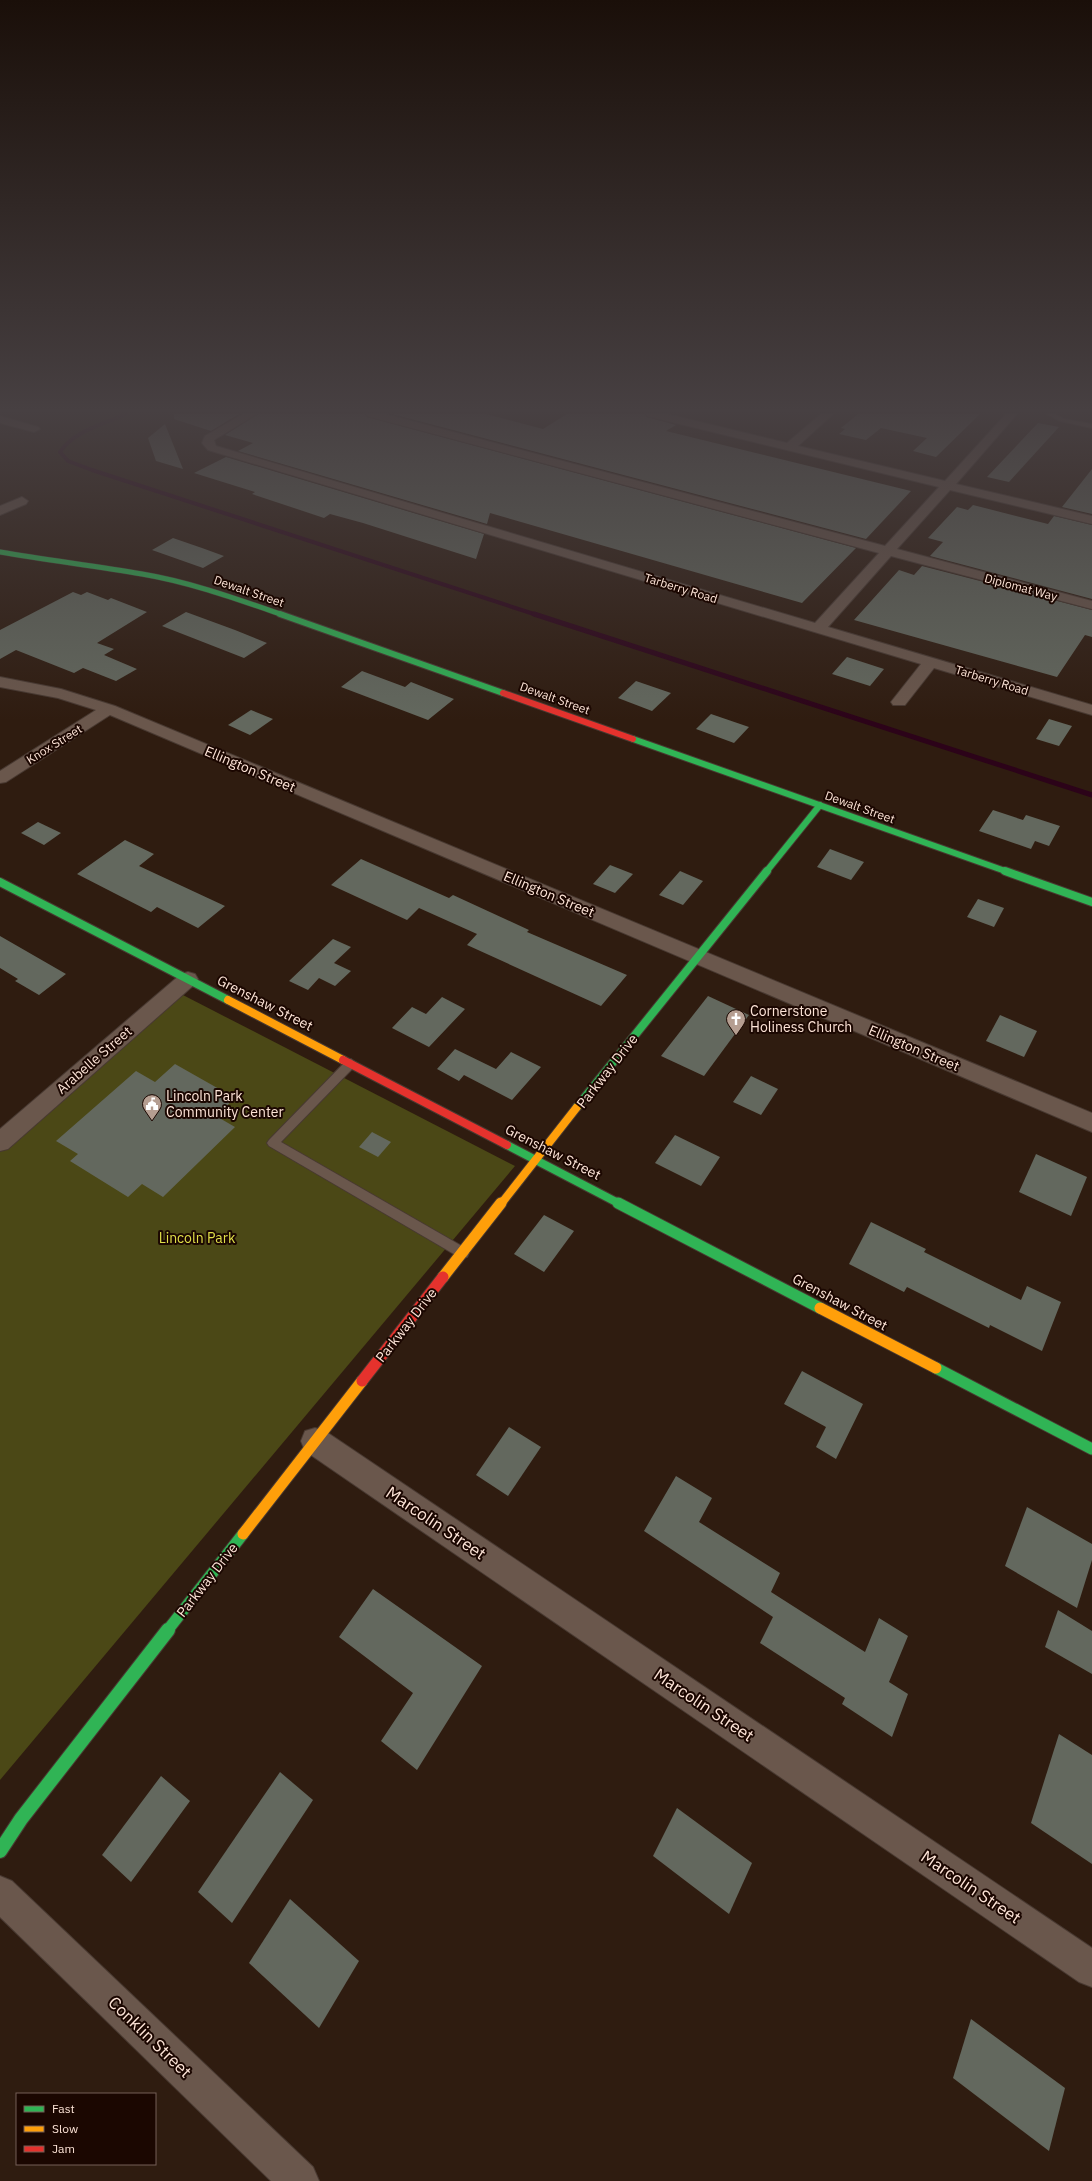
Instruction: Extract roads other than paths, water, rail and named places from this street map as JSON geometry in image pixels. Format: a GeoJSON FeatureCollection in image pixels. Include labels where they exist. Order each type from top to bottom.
{"type":"FeatureCollection","features":[{"type":"Feature","properties":{"kind":"street","name":"Tarberry Road"},"geometry":{"type":"LineString","coordinates":[[438,516],[1092,710]]}},
{"type":"Feature","properties":{"kind":"street","name":"Diplomat Way"},"geometry":{"type":"LineString","coordinates":[[753,516],[1092,605]]}},
{"type":"Feature","properties":{"kind":"street"},"geometry":{"type":"LineString","coordinates":[[818,629],[920,516]]}},
{"type":"Feature","properties":{"kind":"street"},"geometry":{"type":"LineString","coordinates":[[1075,516],[1092,520]]}},
{"type":"Feature","properties":{"kind":"street","name":"Dewalt Street"},"geometry":{"type":"LineString","coordinates":[[0,552],[74,565],[143,574],[227,595],[1092,902]]}},
{"type":"Feature","properties":{"kind":"street"},"geometry":{"type":"LineString","coordinates":[[899,702],[931,662]]}},
{"type":"Feature","properties":{"kind":"street","name":"Ellington Street"},"geometry":{"type":"LineString","coordinates":[[0,682],[61,694],[109,709],[1092,1123]]}},
{"type":"Feature","properties":{"kind":"street","name":"Knox Street"},"geometry":{"type":"LineString","coordinates":[[0,778],[109,709]]}},
{"type":"Feature","properties":{"kind":"street","name":"Parkway Drive"},"geometry":{"type":"LineString","coordinates":[[0,1851],[22,1819],[315,1441],[696,956],[820,805]]}},
{"type":"Feature","properties":{"kind":"street","name":"Grenshaw Street"},"geometry":{"type":"LineString","coordinates":[[0,882],[1092,1449]]}},
{"type":"Feature","properties":{"kind":"street","name":"Arabelle Street"},"geometry":{"type":"LineString","coordinates":[[0,1142],[188,979]]}},
{"type":"Feature","properties":{"kind":"street","name":"Marcolin Street"},"geometry":{"type":"LineString","coordinates":[[315,1441],[1092,1969]]}},
{"type":"Feature","properties":{"kind":"street","name":"Conklin Street"},"geometry":{"type":"LineString","coordinates":[[0,1893],[299,2181]]}},
{"type":"Feature","properties":{"kind":"lane"},"geometry":{"type":"LineString","coordinates":[[351,1063],[273,1143],[463,1253]]}},
{"type":"Feature","properties":{"kind":"waterway"},"geometry":{"type":"LineString","coordinates":[[232,516],[537,615]]}},
{"type":"Feature","properties":{"kind":"waterway"},"geometry":{"type":"LineString","coordinates":[[534,614],[1092,795]]}},
{"type":"Feature","properties":{"kind":"place","name":"Cornerstone Holiness Church"},"geometry":{"type":"Point","coordinates":[736,1036]}},
{"type":"Feature","properties":{"kind":"place","name":"Lincoln Park Community Center"},"geometry":{"type":"Point","coordinates":[152,1121]}},
{"type":"Feature","properties":{"kind":"park label","name":"Lincoln Park"},"geometry":{"type":"Point","coordinates":[197,1238]}}]}
